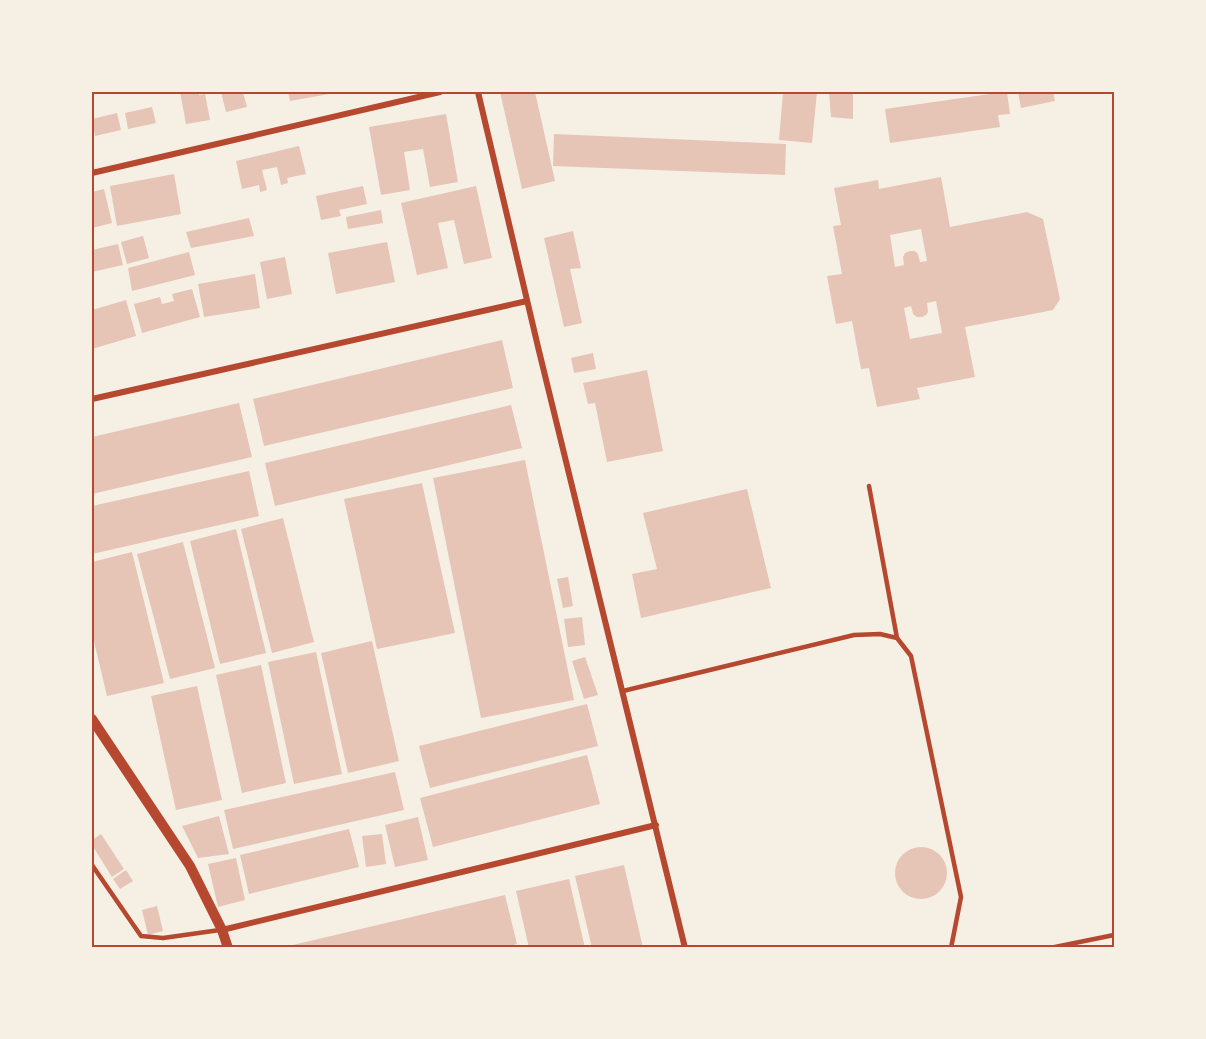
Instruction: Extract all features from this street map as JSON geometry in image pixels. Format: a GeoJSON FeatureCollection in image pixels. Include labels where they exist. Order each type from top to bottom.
{"type":"FeatureCollection","features":[{"type":"Feature","properties":{"kind":"street"},"geometry":{"type":"LineString","coordinates":[[92,173],[440,92]]}},
{"type":"Feature","properties":{"kind":"street"},"geometry":{"type":"LineString","coordinates":[[478,92],[541,363],[686,948]]}},
{"type":"Feature","properties":{"kind":"street"},"geometry":{"type":"LineString","coordinates":[[92,399],[527,301]]}},
{"type":"Feature","properties":{"kind":"street"},"geometry":{"type":"LineString","coordinates":[[92,719],[190,866],[222,930],[228,948]]}},
{"type":"Feature","properties":{"kind":"street"},"geometry":{"type":"LineString","coordinates":[[222,930],[656,825]]}},
{"type":"Feature","properties":{"kind":"lane"},"geometry":{"type":"LineString","coordinates":[[869,486],[897,638],[910,656],[962,897],[951,946],[945,948]]}},
{"type":"Feature","properties":{"kind":"lane"},"geometry":{"type":"LineString","coordinates":[[623,691],[854,635],[880,634],[897,638]]}},
{"type":"Feature","properties":{"kind":"lane"},"geometry":{"type":"LineString","coordinates":[[92,865],[141,936],[163,938],[222,930]]}},
{"type":"Feature","properties":{"kind":"lane"},"geometry":{"type":"LineString","coordinates":[[1050,948],[1114,935]]}},
{"type":"Feature","properties":{"kind":"building"},"geometry":{"type":"Polygon","coordinates":[[[180,92],[205,94],[210,120],[186,124],[180,92]]]}},
{"type":"Feature","properties":{"kind":"building"},"geometry":{"type":"Polygon","coordinates":[[[221,92],[243,92],[247,107],[226,112],[221,92]]]}},
{"type":"Feature","properties":{"kind":"building"},"geometry":{"type":"Polygon","coordinates":[[[288,92],[335,92],[335,93],[290,101],[288,92]]]}},
{"type":"Feature","properties":{"kind":"building"},"geometry":{"type":"Polygon","coordinates":[[[500,92],[535,92],[555,181],[522,189],[500,92]]]}},
{"type":"Feature","properties":{"kind":"building"},"geometry":{"type":"Polygon","coordinates":[[[783,92],[817,92],[812,143],[779,140],[783,92]]]}},
{"type":"Feature","properties":{"kind":"building"},"geometry":{"type":"Polygon","coordinates":[[[829,92],[853,92],[853,119],[831,117],[829,92]]]}},
{"type":"Feature","properties":{"kind":"building"},"geometry":{"type":"Polygon","coordinates":[[[1007,92],[1010,114],[998,115],[1000,127],[890,143],[885,109],[1007,92]]]}},
{"type":"Feature","properties":{"kind":"building"},"geometry":{"type":"Polygon","coordinates":[[[1018,92],[1053,92],[1055,101],[1021,108],[1018,92]]]}},
{"type":"Feature","properties":{"kind":"building"},"geometry":{"type":"Polygon","coordinates":[[[152,107],[156,123],[128,129],[125,113],[152,107]]]}},
{"type":"Feature","properties":{"kind":"building"},"geometry":{"type":"Polygon","coordinates":[[[117,113],[121,130],[95,136],[92,119],[117,113]]]}},
{"type":"Feature","properties":{"kind":"building"},"geometry":{"type":"Polygon","coordinates":[[[446,114],[458,182],[430,187],[423,149],[404,152],[410,190],[381,195],[369,127],[446,114]]]}},
{"type":"Feature","properties":{"kind":"building"},"geometry":{"type":"Polygon","coordinates":[[[554,134],[786,144],[785,175],[553,166],[554,134]]]}},
{"type":"Feature","properties":{"kind":"building"},"geometry":{"type":"Polygon","coordinates":[[[299,146],[306,174],[287,178],[288,183],[281,185],[277,167],[262,170],[267,190],[260,192],[259,185],[242,189],[236,161],[299,146]]]}},
{"type":"Feature","properties":{"kind":"building"},"geometry":{"type":"Polygon","coordinates":[[[174,174],[181,214],[117,226],[110,186],[174,174]]]}},
{"type":"Feature","properties":{"kind":"building"},"geometry":{"type":"Polygon","coordinates":[[[941,177],[950,227],[1027,212],[1043,219],[1060,299],[1053,310],[965,327],[975,377],[917,388],[920,399],[877,407],[869,368],[861,369],[852,321],[836,324],[827,276],[842,274],[833,226],[841,225],[834,188],[878,180],[879,189],[941,177]],[[921,229],[890,235],[895,267],[904,265],[903,257],[910,251],[918,254],[920,262],[927,261],[921,229]],[[936,301],[927,303],[928,312],[922,317],[913,314],[911,306],[904,308],[910,339],[942,333],[936,301]]]}},
{"type":"Feature","properties":{"kind":"building"},"geometry":{"type":"Polygon","coordinates":[[[363,186],[367,204],[339,210],[341,216],[321,220],[316,196],[363,186]]]}},
{"type":"Feature","properties":{"kind":"building"},"geometry":{"type":"Polygon","coordinates":[[[476,186],[492,258],[464,264],[454,220],[438,223],[448,268],[417,275],[401,203],[476,186]]]}},
{"type":"Feature","properties":{"kind":"building"},"geometry":{"type":"Polygon","coordinates":[[[104,189],[112,223],[92,228],[92,192],[104,189]]]}},
{"type":"Feature","properties":{"kind":"building"},"geometry":{"type":"Polygon","coordinates":[[[381,210],[383,223],[348,229],[346,217],[381,210]]]}},
{"type":"Feature","properties":{"kind":"building"},"geometry":{"type":"Polygon","coordinates":[[[249,218],[254,236],[191,248],[186,232],[249,218]]]}},
{"type":"Feature","properties":{"kind":"building"},"geometry":{"type":"Polygon","coordinates":[[[573,231],[581,268],[570,269],[582,323],[564,327],[544,238],[573,231]]]}},
{"type":"Feature","properties":{"kind":"building"},"geometry":{"type":"Polygon","coordinates":[[[143,236],[149,258],[127,264],[121,242],[143,236]]]}},
{"type":"Feature","properties":{"kind":"building"},"geometry":{"type":"Polygon","coordinates":[[[387,242],[395,282],[336,294],[328,253],[387,242]]]}},
{"type":"Feature","properties":{"kind":"building"},"geometry":{"type":"Polygon","coordinates":[[[118,244],[123,265],[92,272],[92,250],[118,244]]]}},
{"type":"Feature","properties":{"kind":"building"},"geometry":{"type":"Polygon","coordinates":[[[189,252],[195,275],[132,291],[128,268],[189,252]]]}},
{"type":"Feature","properties":{"kind":"building"},"geometry":{"type":"Polygon","coordinates":[[[285,257],[292,294],[267,299],[260,262],[285,257]]]}},
{"type":"Feature","properties":{"kind":"building"},"geometry":{"type":"Polygon","coordinates":[[[255,274],[260,308],[204,317],[198,284],[255,274]]]}},
{"type":"Feature","properties":{"kind":"building"},"geometry":{"type":"Polygon","coordinates":[[[192,289],[200,317],[142,333],[134,304],[160,297],[162,304],[174,301],[172,294],[192,289]]]}},
{"type":"Feature","properties":{"kind":"building"},"geometry":{"type":"Polygon","coordinates":[[[126,300],[136,336],[92,349],[92,310],[126,300]]]}},
{"type":"Feature","properties":{"kind":"building"},"geometry":{"type":"Polygon","coordinates":[[[502,340],[513,388],[264,446],[253,399],[502,340]]]}},
{"type":"Feature","properties":{"kind":"building"},"geometry":{"type":"Polygon","coordinates":[[[593,353],[596,369],[574,373],[571,358],[593,353]]]}},
{"type":"Feature","properties":{"kind":"building"},"geometry":{"type":"Polygon","coordinates":[[[647,370],[663,451],[607,462],[595,403],[588,404],[583,383],[647,370]]]}},
{"type":"Feature","properties":{"kind":"building"},"geometry":{"type":"Polygon","coordinates":[[[239,403],[252,457],[92,494],[92,437],[239,403]]]}},
{"type":"Feature","properties":{"kind":"building"},"geometry":{"type":"Polygon","coordinates":[[[511,405],[522,448],[275,506],[265,463],[511,405]]]}},
{"type":"Feature","properties":{"kind":"building"},"geometry":{"type":"Polygon","coordinates":[[[525,460],[574,700],[481,718],[433,478],[525,460]]]}},
{"type":"Feature","properties":{"kind":"building"},"geometry":{"type":"Polygon","coordinates":[[[249,471],[259,516],[92,554],[92,506],[249,471]]]}},
{"type":"Feature","properties":{"kind":"building"},"geometry":{"type":"Polygon","coordinates":[[[422,483],[455,633],[377,649],[344,499],[422,483]]]}},
{"type":"Feature","properties":{"kind":"building"},"geometry":{"type":"Polygon","coordinates":[[[747,489],[771,588],[641,618],[632,574],[657,569],[643,513],[747,489]]]}},
{"type":"Feature","properties":{"kind":"building"},"geometry":{"type":"Polygon","coordinates":[[[283,518],[314,642],[272,653],[241,529],[283,518]]]}},
{"type":"Feature","properties":{"kind":"building"},"geometry":{"type":"Polygon","coordinates":[[[236,529],[266,653],[220,664],[190,541],[236,529]]]}},
{"type":"Feature","properties":{"kind":"building"},"geometry":{"type":"Polygon","coordinates":[[[183,542],[215,668],[170,679],[137,554],[183,542]]]}},
{"type":"Feature","properties":{"kind":"building"},"geometry":{"type":"Polygon","coordinates":[[[132,552],[164,683],[107,696],[92,633],[92,562],[132,552]]]}},
{"type":"Feature","properties":{"kind":"building"},"geometry":{"type":"Polygon","coordinates":[[[568,577],[573,606],[563,608],[557,579],[568,577]]]}},
{"type":"Feature","properties":{"kind":"building"},"geometry":{"type":"Polygon","coordinates":[[[582,617],[585,645],[568,647],[564,619],[582,617]]]}},
{"type":"Feature","properties":{"kind":"building"},"geometry":{"type":"Polygon","coordinates":[[[372,641],[399,761],[348,773],[321,653],[372,641]]]}},
{"type":"Feature","properties":{"kind":"building"},"geometry":{"type":"Polygon","coordinates":[[[316,652],[342,774],[294,784],[268,662],[316,652]]]}},
{"type":"Feature","properties":{"kind":"building"},"geometry":{"type":"Polygon","coordinates":[[[585,657],[598,695],[584,699],[572,661],[585,657]]]}},
{"type":"Feature","properties":{"kind":"building"},"geometry":{"type":"Polygon","coordinates":[[[261,665],[286,783],[242,793],[216,675],[261,665]]]}},
{"type":"Feature","properties":{"kind":"building"},"geometry":{"type":"Polygon","coordinates":[[[197,686],[222,800],[176,810],[151,696],[197,686]]]}},
{"type":"Feature","properties":{"kind":"building"},"geometry":{"type":"Polygon","coordinates":[[[587,704],[598,746],[430,788],[419,746],[587,704]]]}},
{"type":"Feature","properties":{"kind":"building"},"geometry":{"type":"Polygon","coordinates":[[[587,755],[600,804],[433,847],[420,798],[587,755]]]}},
{"type":"Feature","properties":{"kind":"building"},"geometry":{"type":"Polygon","coordinates":[[[395,772],[404,810],[233,849],[224,810],[395,772]]]}},
{"type":"Feature","properties":{"kind":"building"},"geometry":{"type":"Polygon","coordinates":[[[219,816],[229,854],[198,858],[182,826],[219,816]]]}},
{"type":"Feature","properties":{"kind":"building"},"geometry":{"type":"Polygon","coordinates":[[[418,817],[428,860],[395,867],[385,825],[418,817]]]}},
{"type":"Feature","properties":{"kind":"building"},"geometry":{"type":"Polygon","coordinates":[[[349,829],[359,867],[249,894],[240,855],[349,829]]]}},
{"type":"Feature","properties":{"kind":"building"},"geometry":{"type":"Polygon","coordinates":[[[101,834],[124,869],[112,877],[92,845],[92,840],[101,834]]]}},
{"type":"Feature","properties":{"kind":"building"},"geometry":{"type":"Polygon","coordinates":[[[382,834],[386,864],[366,867],[362,836],[382,834]]]}},
{"type":"Feature","properties":{"kind":"building"},"geometry":{"type":"Polygon","coordinates":[[[916,847],[926,847],[940,854],[947,873],[940,892],[926,899],[916,899],[906,895],[899,888],[895,878],[895,868],[899,858],[906,851],[916,847]]]}},
{"type":"Feature","properties":{"kind":"building"},"geometry":{"type":"Polygon","coordinates":[[[236,858],[245,900],[218,907],[208,864],[236,858]]]}},
{"type":"Feature","properties":{"kind":"building"},"geometry":{"type":"Polygon","coordinates":[[[624,865],[643,948],[592,948],[575,876],[624,865]]]}},
{"type":"Feature","properties":{"kind":"building"},"geometry":{"type":"Polygon","coordinates":[[[126,870],[133,881],[120,889],[113,879],[126,870]]]}},
{"type":"Feature","properties":{"kind":"building"},"geometry":{"type":"Polygon","coordinates":[[[569,879],[585,948],[529,948],[516,891],[569,879]]]}},
{"type":"Feature","properties":{"kind":"building"},"geometry":{"type":"Polygon","coordinates":[[[505,895],[517,944],[503,948],[280,948],[505,895]]]}},
{"type":"Feature","properties":{"kind":"building"},"geometry":{"type":"Polygon","coordinates":[[[157,906],[163,931],[148,935],[142,910],[157,906]]]}}]}
